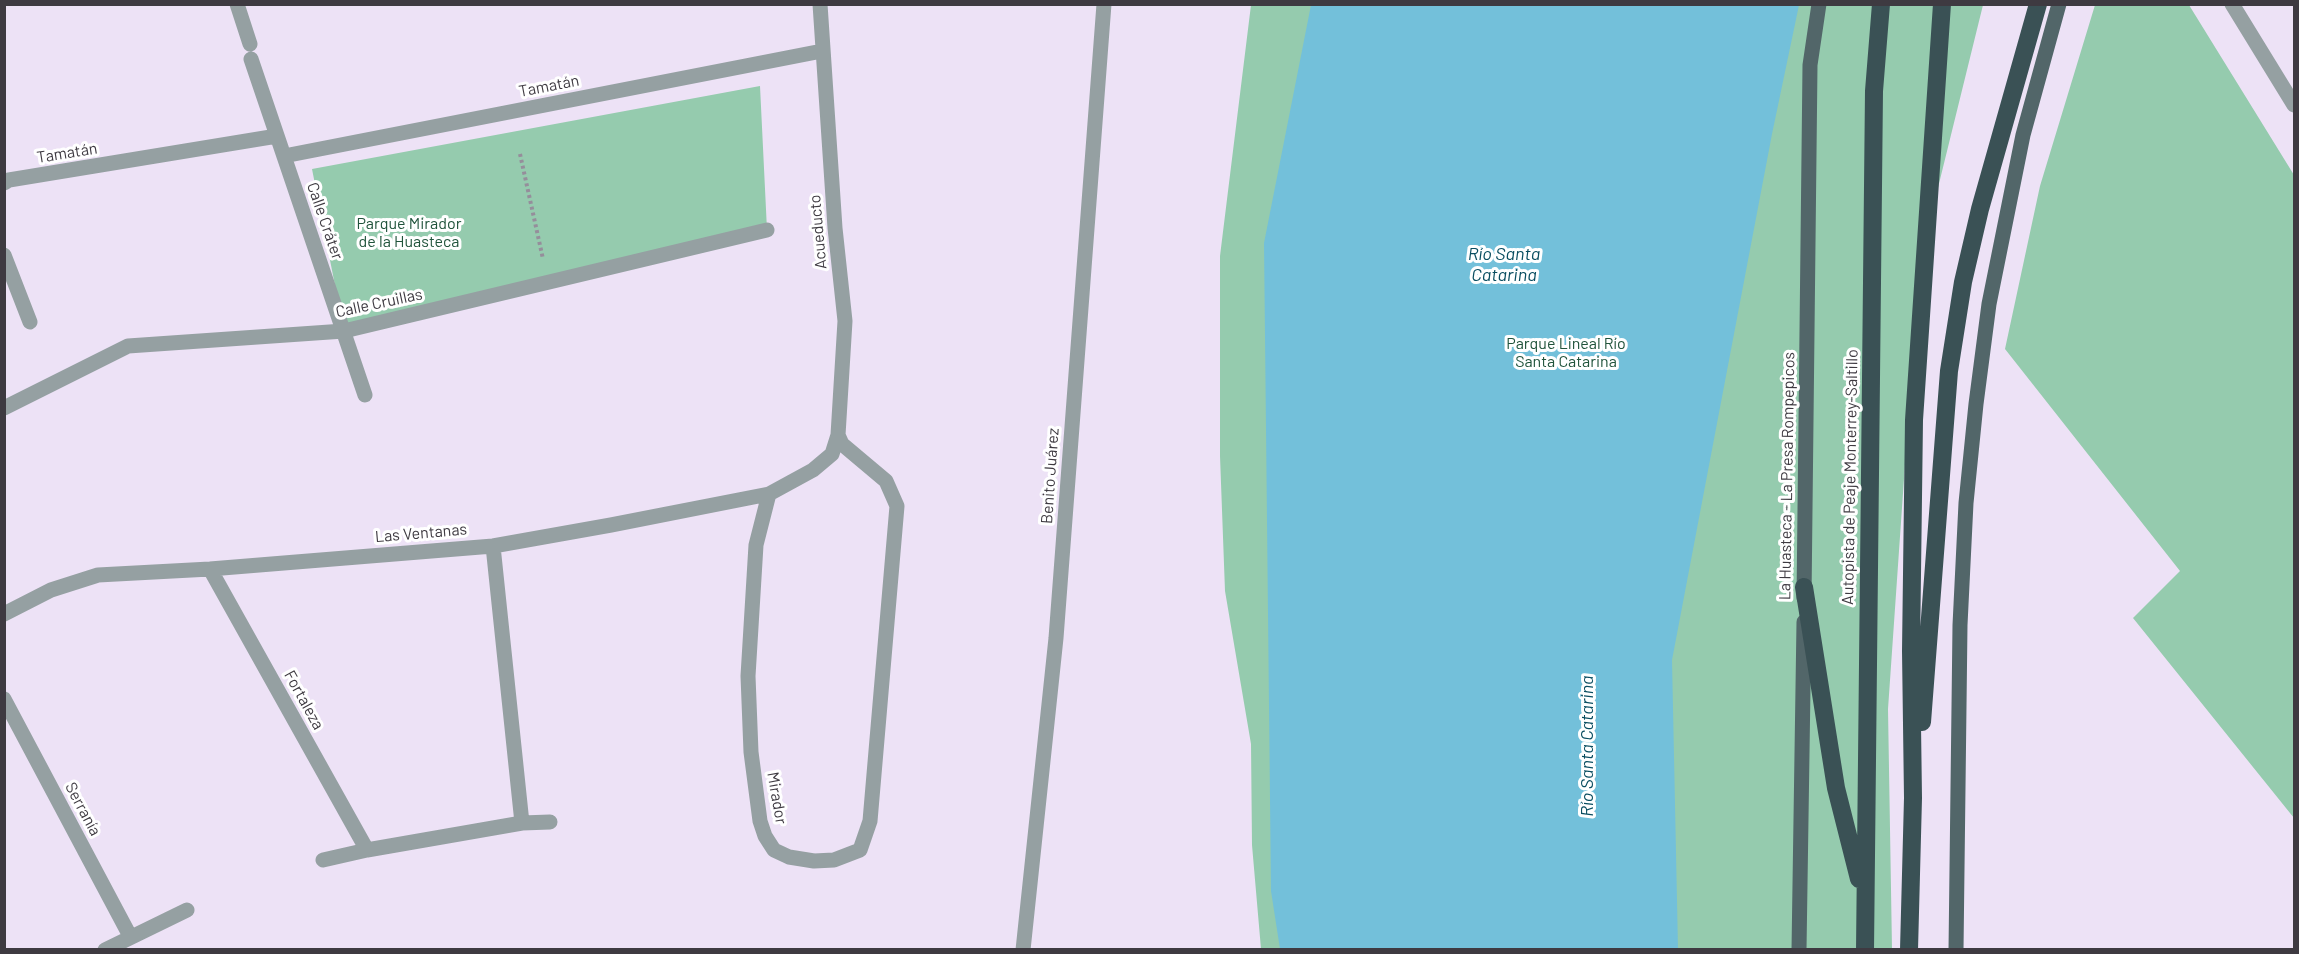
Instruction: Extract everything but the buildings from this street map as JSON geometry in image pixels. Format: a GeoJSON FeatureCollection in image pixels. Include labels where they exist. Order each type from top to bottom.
{"type":"FeatureCollection","features":[{"type":"Feature","properties":{"kind":"highway","name":"Autopista de Peaje Monterrey-Saltillo"},"geometry":{"type":"LineString","coordinates":[[1864,950],[1874,91],[1881,4]]}},
{"type":"Feature","properties":{"kind":"highway"},"geometry":{"type":"LineString","coordinates":[[1909,950],[1913,798],[1911,651],[1914,420],[1942,4]]}},
{"type":"Feature","properties":{"kind":"highway"},"geometry":{"type":"LineString","coordinates":[[1913,798],[1923,711],[1949,371],[1963,282],[1980,208],[2038,4]]}},
{"type":"Feature","properties":{"kind":"highway"},"geometry":{"type":"LineString","coordinates":[[1804,587],[1836,788],[1865,904]]}},
{"type":"Feature","properties":{"kind":"main road","name":"La Huasteca - La Presa Rompepicos"},"geometry":{"type":"LineString","coordinates":[[1799,950],[1809,86],[1819,4]]}},
{"type":"Feature","properties":{"kind":"main road"},"geometry":{"type":"LineString","coordinates":[[1956,950],[1960,625],[1967,492],[1976,404],[1989,304],[2023,135],[2059,4]]}},
{"type":"Feature","properties":{"kind":"street"},"geometry":{"type":"LineString","coordinates":[[237,4],[250,44]]}},
{"type":"Feature","properties":{"kind":"street","name":"Acueducto"},"geometry":{"type":"LineString","coordinates":[[820,4],[835,228],[845,321],[841,409],[838,435],[832,454]]}},
{"type":"Feature","properties":{"kind":"street","name":"Benito Juárez"},"geometry":{"type":"LineString","coordinates":[[1023,950],[1056,638],[1104,4]]}},
{"type":"Feature","properties":{"kind":"street"},"geometry":{"type":"LineString","coordinates":[[2232,4],[2295,105]]}},
{"type":"Feature","properties":{"kind":"street","name":"Tamatán"},"geometry":{"type":"LineString","coordinates":[[284,156],[822,51]]}},
{"type":"Feature","properties":{"kind":"street","name":"Calle Cráter"},"geometry":{"type":"LineString","coordinates":[[251,59],[365,395]]}},
{"type":"Feature","properties":{"kind":"street","name":"Tamatán"},"geometry":{"type":"LineString","coordinates":[[4,183],[9,180],[277,136]]}},
{"type":"Feature","properties":{"kind":"street","name":"Calle Cruillas"},"geometry":{"type":"LineString","coordinates":[[4,408],[128,346],[344,331],[767,231]]}},
{"type":"Feature","properties":{"kind":"street"},"geometry":{"type":"LineString","coordinates":[[4,255],[30,322]]}},
{"type":"Feature","properties":{"kind":"street","name":"Mirador"},"geometry":{"type":"LineString","coordinates":[[769,494],[756,545],[748,676],[750,752],[760,821],[765,836],[774,850],[789,857],[814,861],[834,860],[860,850],[870,821],[897,506],[886,481],[842,444],[838,435]]}},
{"type":"Feature","properties":{"kind":"street","name":"Las Ventanas"},"geometry":{"type":"LineString","coordinates":[[4,614],[51,590],[98,575],[210,569],[493,546],[611,525],[769,494],[813,470],[832,454]]}},
{"type":"Feature","properties":{"kind":"street"},"geometry":{"type":"LineString","coordinates":[[493,546],[522,823]]}},
{"type":"Feature","properties":{"kind":"street","name":"Fortaleza"},"geometry":{"type":"LineString","coordinates":[[210,569],[368,849]]}},
{"type":"Feature","properties":{"kind":"street","name":"Serranía"},"geometry":{"type":"LineString","coordinates":[[4,699],[130,936]]}},
{"type":"Feature","properties":{"kind":"street"},"geometry":{"type":"LineString","coordinates":[[323,860],[368,849],[522,823],[550,822]]}},
{"type":"Feature","properties":{"kind":"street"},"geometry":{"type":"LineString","coordinates":[[105,950],[187,910]]}},
{"type":"Feature","properties":{"kind":"path"},"geometry":{"type":"LineString","coordinates":[[520,154],[548,283]]}},
{"type":"Feature","properties":{"kind":"green space","name":"Río Santa Catarina"},"geometry":{"type":"Polygon","coordinates":[[[1251,5],[1983,5],[1932,212],[1909,407],[1888,709],[1892,949],[1261,949],[1252,845],[1251,744],[1225,591],[1220,456],[1220,256],[1251,5]]]}},
{"type":"Feature","properties":{"kind":"green space"},"geometry":{"type":"Polygon","coordinates":[[[2095,5],[2189,5],[2294,175],[2294,818],[2133,618],[2180,571],[2005,349],[2040,186],[2095,5]]]}},
{"type":"Feature","properties":{"kind":"green space","name":"Parque Mirador de la Huasteca"},"geometry":{"type":"Polygon","coordinates":[[[760,86],[767,230],[344,331],[312,169],[760,86]]]}},
{"type":"Feature","properties":{"kind":"water","name":"Río Santa Catarina"},"geometry":{"type":"Polygon","coordinates":[[[1311,5],[1799,5],[1772,134],[1672,660],[1678,949],[1280,949],[1271,891],[1264,243],[1311,5]]]}},
{"type":"Feature","properties":{"kind":"park label","name":"Parque Lineal Río Santa Catarina"},"geometry":{"type":"Point","coordinates":[1566,353]}}]}
